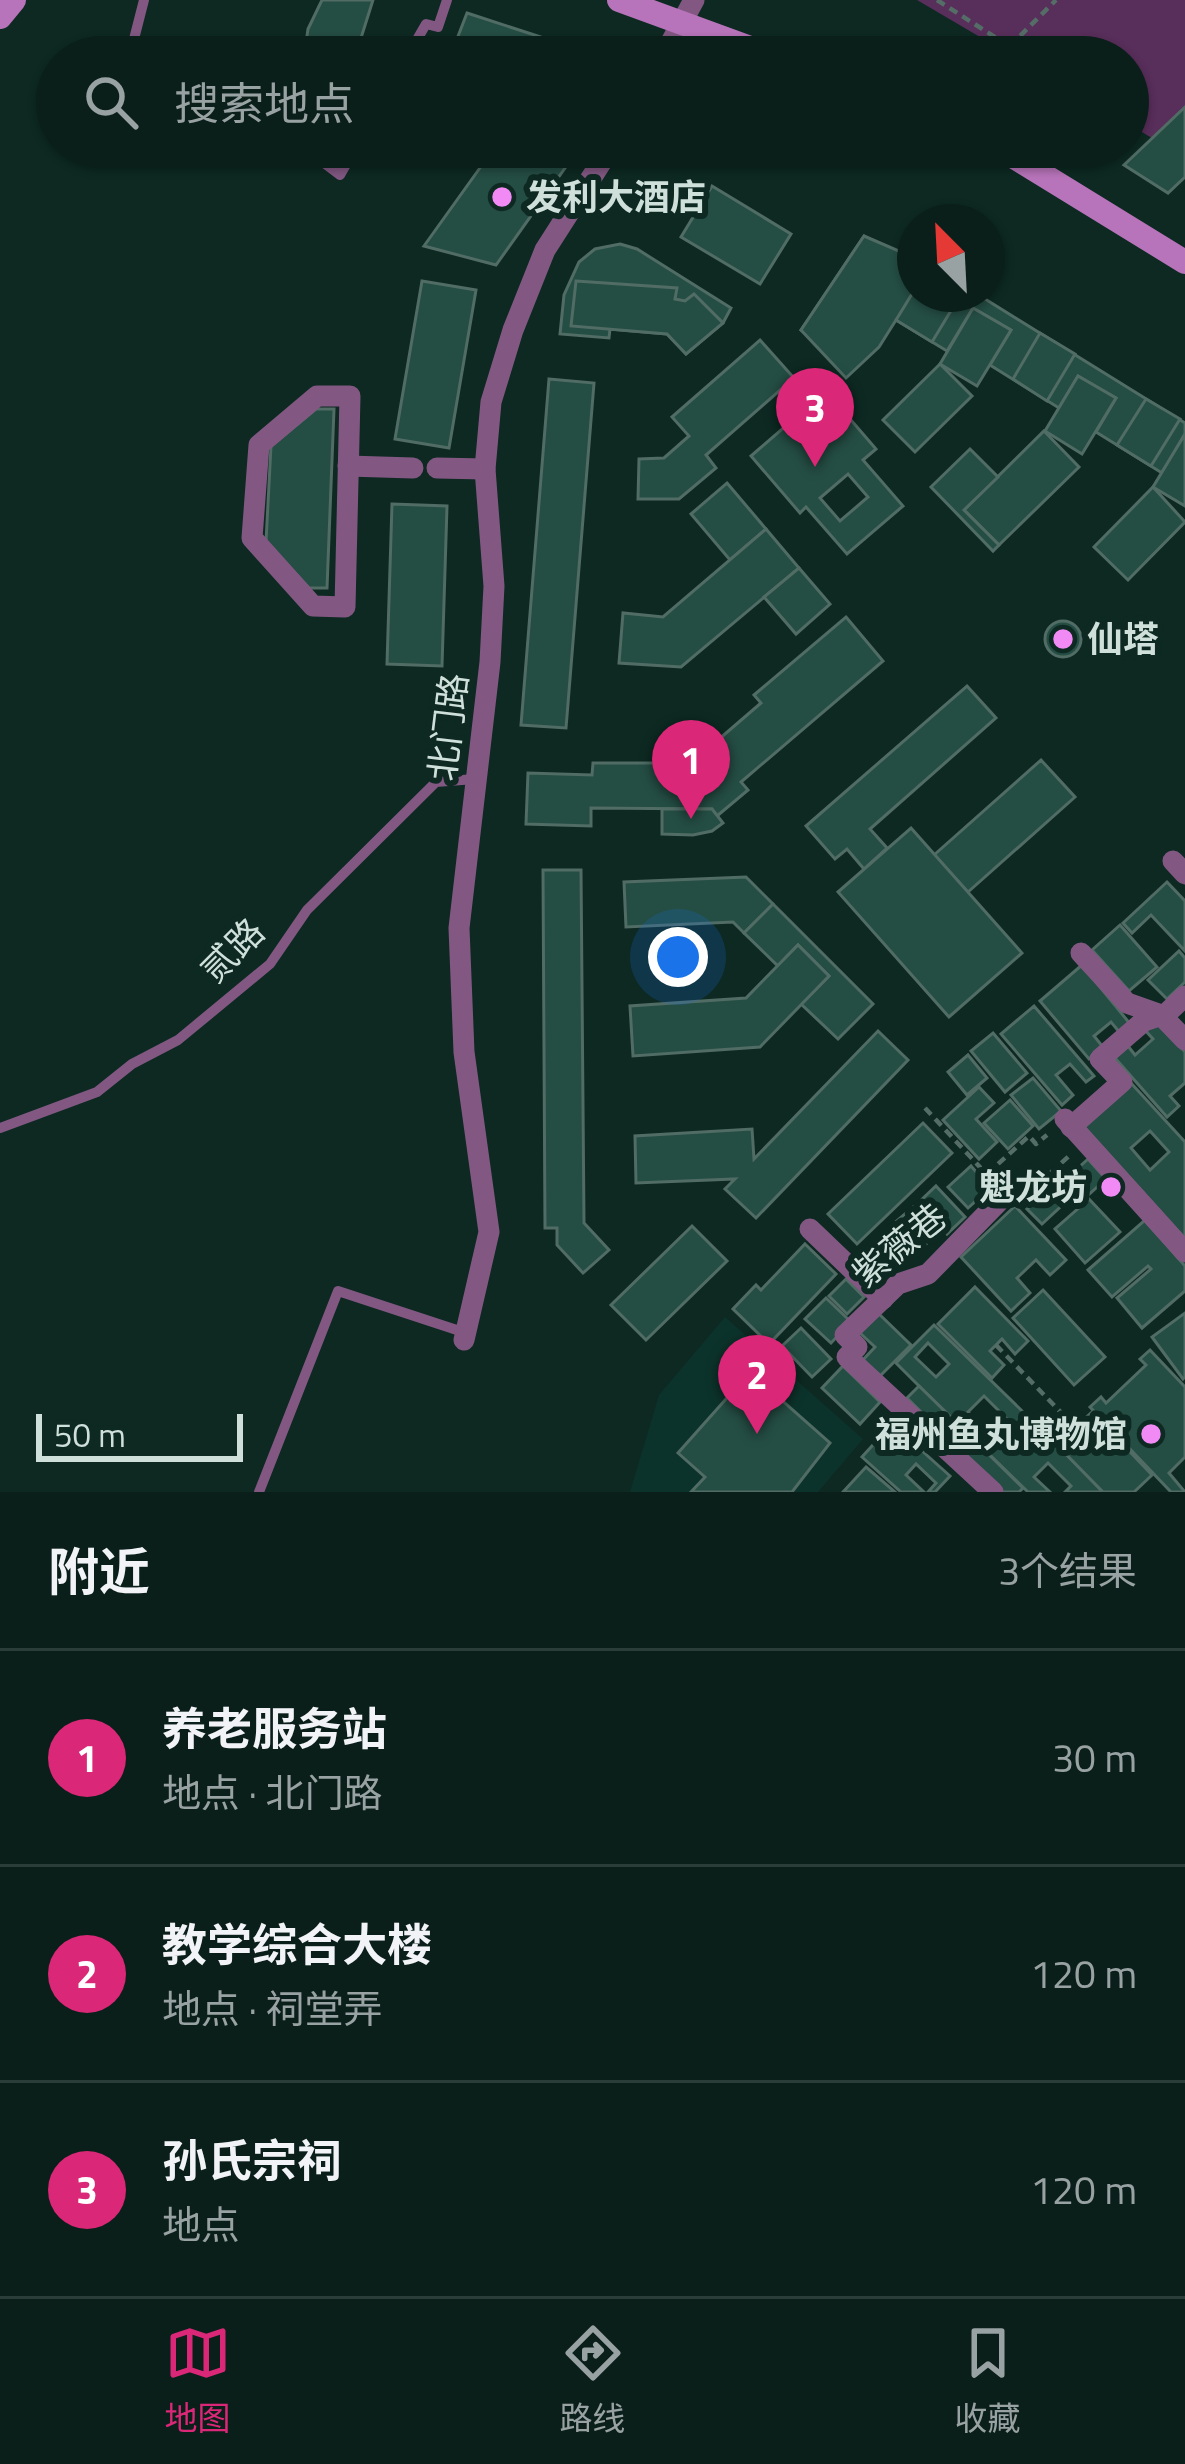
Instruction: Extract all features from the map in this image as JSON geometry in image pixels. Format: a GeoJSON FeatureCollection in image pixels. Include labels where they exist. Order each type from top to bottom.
{"type":"FeatureCollection","features":[{"type":"Feature","properties":{"kind":"main road"},"geometry":{"type":"LineString","coordinates":[[0,17],[14,0]]}},
{"type":"Feature","properties":{"kind":"main road"},"geometry":{"type":"LineString","coordinates":[[619,0],[717,36]]}},
{"type":"Feature","properties":{"kind":"main road"},"geometry":{"type":"LineString","coordinates":[[1032,168],[1185,262]]}},
{"type":"Feature","properties":{"kind":"street"},"geometry":{"type":"LineString","coordinates":[[674,36],[694,0]]}},
{"type":"Feature","properties":{"kind":"street","name":"北门路"},"geometry":{"type":"LineString","coordinates":[[465,1337],[489,1232],[464,1052],[460,949],[490,662],[494,586],[485,469],[491,402],[545,250],[598,168]]}},
{"type":"Feature","properties":{"kind":"street"},"geometry":{"type":"LineString","coordinates":[[317,396],[350,396],[348,466],[345,607],[313,606],[252,538],[259,445],[317,396]]}},
{"type":"Feature","properties":{"kind":"street"},"geometry":{"type":"LineString","coordinates":[[348,466],[413,468]]}},
{"type":"Feature","properties":{"kind":"street"},"geometry":{"type":"LineString","coordinates":[[437,468],[485,469]]}},
{"type":"Feature","properties":{"kind":"street"},"geometry":{"type":"LineString","coordinates":[[1081,953],[1127,1003],[1161,1015],[1185,1040]]}},
{"type":"Feature","properties":{"kind":"street"},"geometry":{"type":"LineString","coordinates":[[1185,996],[1161,1015],[1144,1021],[1100,1059],[1122,1082],[1074,1129],[1185,1252]]}},
{"type":"Feature","properties":{"kind":"street","name":"紫薇巷"},"geometry":{"type":"LineString","coordinates":[[993,1492],[847,1357],[857,1347],[845,1335],[898,1284],[928,1274],[1006,1195]]}},
{"type":"Feature","properties":{"kind":"street"},"geometry":{"type":"LineString","coordinates":[[810,1229],[883,1299]]}},
{"type":"Feature","properties":{"kind":"lane"},"geometry":{"type":"LineString","coordinates":[[135,36],[144,0]]}},
{"type":"Feature","properties":{"kind":"lane"},"geometry":{"type":"LineString","coordinates":[[419,36],[426,24],[438,26],[448,0]]}},
{"type":"Feature","properties":{"kind":"lane","name":"贰路"},"geometry":{"type":"LineString","coordinates":[[0,1128],[97,1092],[133,1064],[178,1040],[271,964],[307,910],[436,782],[475,779]]}},
{"type":"Feature","properties":{"kind":"lane"},"geometry":{"type":"LineString","coordinates":[[260,1492],[338,1291],[465,1337]]}},
{"type":"Feature","properties":{"kind":"path"},"geometry":{"type":"LineString","coordinates":[[937,0],[991,36]]}},
{"type":"Feature","properties":{"kind":"path"},"geometry":{"type":"LineString","coordinates":[[1017,36],[1056,0]]}},
{"type":"Feature","properties":{"kind":"path"},"geometry":{"type":"LineString","coordinates":[[925,1108],[1016,1205],[1074,1129]]}},
{"type":"Feature","properties":{"kind":"path"},"geometry":{"type":"LineString","coordinates":[[987,1174],[1029,1136],[1036,1144],[1074,1129]]}},
{"type":"Feature","properties":{"kind":"path"},"geometry":{"type":"LineString","coordinates":[[996,1345],[1075,1427]]}},
{"type":"Feature","properties":{"kind":"shaded area"},"geometry":{"type":"Polygon","coordinates":[[[917,0],[1185,0],[1185,107],[1149,136],[1149,36],[978,36],[917,0]]]}},
{"type":"Feature","properties":{"kind":"shaded area"},"geometry":{"type":"Polygon","coordinates":[[[725,1317],[863,1439],[818,1492],[630,1492],[659,1395],[725,1317]]]}},
{"type":"Feature","properties":{"kind":"building"},"geometry":{"type":"Polygon","coordinates":[[[322,0],[373,0],[362,36],[307,36],[322,0]]]}},
{"type":"Feature","properties":{"kind":"building"},"geometry":{"type":"Polygon","coordinates":[[[467,13],[538,36],[458,36],[467,13]]]}},
{"type":"Feature","properties":{"kind":"building"},"geometry":{"type":"Polygon","coordinates":[[[1185,107],[1185,177],[1168,193],[1129,168],[1149,168],[1149,141],[1185,107]]]}},
{"type":"Feature","properties":{"kind":"building","name":"发利大酒店"},"geometry":{"type":"Polygon","coordinates":[[[480,168],[565,168],[496,265],[424,246],[480,168]]]}},
{"type":"Feature","properties":{"kind":"building"},"geometry":{"type":"Polygon","coordinates":[[[712,186],[791,234],[760,284],[681,237],[712,186]]]}},
{"type":"Feature","properties":{"kind":"building"},"geometry":{"type":"Polygon","coordinates":[[[864,236],[897,258],[897,284],[846,360],[801,330],[864,236]]]}},
{"type":"Feature","properties":{"kind":"building"},"geometry":{"type":"Polygon","coordinates":[[[864,236],[897,250],[897,312],[971,312],[947,351],[896,320],[879,347],[846,378],[801,330],[864,236]]]}},
{"type":"Feature","properties":{"kind":"building"},"geometry":{"type":"Polygon","coordinates":[[[620,244],[637,249],[731,308],[723,323],[686,354],[667,334],[610,329],[609,338],[560,334],[564,295],[579,262],[595,249],[620,244]]]}},
{"type":"Feature","properties":{"kind":"building"},"geometry":{"type":"Polygon","coordinates":[[[422,281],[476,290],[449,448],[395,439],[422,281]]]}},
{"type":"Feature","properties":{"kind":"building"},"geometry":{"type":"Polygon","coordinates":[[[576,281],[677,288],[675,299],[685,301],[694,294],[723,323],[686,354],[667,334],[571,326],[576,281]]]}},
{"type":"Feature","properties":{"kind":"building"},"geometry":{"type":"Polygon","coordinates":[[[1005,311],[1185,423],[1185,434],[1162,473],[1096,432],[1116,398],[1078,376],[1059,408],[990,365],[1011,330],[980,312],[1005,311]]]}},
{"type":"Feature","properties":{"kind":"building"},"geometry":{"type":"Polygon","coordinates":[[[901,312],[950,312],[932,342],[896,320],[901,312]]]}},
{"type":"Feature","properties":{"kind":"building"},"geometry":{"type":"Polygon","coordinates":[[[971,312],[980,312],[1011,330],[977,386],[940,364],[971,312]]]}},
{"type":"Feature","properties":{"kind":"building"},"geometry":{"type":"Polygon","coordinates":[[[1040,333],[1075,354],[1047,401],[1013,379],[1040,333]]]}},
{"type":"Feature","properties":{"kind":"building"},"geometry":{"type":"Polygon","coordinates":[[[760,340],[794,378],[706,455],[716,468],[679,499],[638,499],[639,459],[664,458],[689,436],[672,417],[760,340]]]}},
{"type":"Feature","properties":{"kind":"building"},"geometry":{"type":"Polygon","coordinates":[[[940,364],[972,396],[915,452],[883,420],[940,364]]]}},
{"type":"Feature","properties":{"kind":"building"},"geometry":{"type":"Polygon","coordinates":[[[1078,376],[1116,398],[1082,454],[1045,431],[1078,376]]]}},
{"type":"Feature","properties":{"kind":"building"},"geometry":{"type":"Polygon","coordinates":[[[549,379],[594,383],[566,728],[521,725],[549,379]]]}},
{"type":"Feature","properties":{"kind":"building"},"geometry":{"type":"Polygon","coordinates":[[[826,391],[876,449],[863,460],[903,506],[847,554],[806,507],[800,513],[751,456],[826,391]],[[848,474],[820,498],[840,521],[868,497],[848,474]]]}},
{"type":"Feature","properties":{"kind":"building"},"geometry":{"type":"Polygon","coordinates":[[[1146,399],[1180,419],[1151,466],[1117,445],[1146,399]]]}},
{"type":"Feature","properties":{"kind":"building"},"geometry":{"type":"Polygon","coordinates":[[[316,409],[334,409],[327,588],[309,588],[266,542],[271,446],[316,409]]]}},
{"type":"Feature","properties":{"kind":"building"},"geometry":{"type":"Polygon","coordinates":[[[1044,431],[1079,467],[999,545],[964,510],[1044,431]]]}},
{"type":"Feature","properties":{"kind":"building"},"geometry":{"type":"Polygon","coordinates":[[[1185,434],[1185,506],[1153,487],[1185,434]]]}},
{"type":"Feature","properties":{"kind":"building"},"geometry":{"type":"Polygon","coordinates":[[[970,449],[998,477],[964,510],[999,545],[993,551],[931,487],[970,449]]]}},
{"type":"Feature","properties":{"kind":"building"},"geometry":{"type":"Polygon","coordinates":[[[727,483],[766,529],[730,560],[691,514],[727,483]]]}},
{"type":"Feature","properties":{"kind":"building"},"geometry":{"type":"Polygon","coordinates":[[[1153,487],[1185,522],[1128,580],[1094,547],[1153,487]]]}},
{"type":"Feature","properties":{"kind":"building"},"geometry":{"type":"Polygon","coordinates":[[[392,504],[447,506],[442,666],[387,664],[392,504]]]}},
{"type":"Feature","properties":{"kind":"building"},"geometry":{"type":"Polygon","coordinates":[[[766,529],[799,568],[681,667],[619,663],[623,613],[663,617],[766,529]]]}},
{"type":"Feature","properties":{"kind":"building"},"geometry":{"type":"Polygon","coordinates":[[[799,568],[830,604],[796,634],[764,597],[799,568]]]}},
{"type":"Feature","properties":{"kind":"building"},"geometry":{"type":"Polygon","coordinates":[[[846,617],[883,661],[741,782],[748,790],[717,816],[712,809],[591,808],[591,826],[526,824],[528,773],[592,775],[593,763],[712,763],[720,757],[711,746],[761,703],[754,695],[846,617]]]}},
{"type":"Feature","properties":{"kind":"building","name":"仙塔"},"geometry":{"type":"Polygon","coordinates":[[[1063,621],[1076,626],[1081,639],[1076,652],[1063,657],[1050,652],[1045,639],[1050,626],[1063,621]]]}},
{"type":"Feature","properties":{"kind":"building"},"geometry":{"type":"Polygon","coordinates":[[[967,686],[996,718],[870,829],[887,848],[864,869],[847,849],[835,859],[806,826],[967,686]]]}},
{"type":"Feature","properties":{"kind":"building"},"geometry":{"type":"Polygon","coordinates":[[[1041,760],[1075,797],[968,892],[934,855],[1041,760]]]}},
{"type":"Feature","properties":{"kind":"building"},"geometry":{"type":"Polygon","coordinates":[[[662,809],[712,809],[723,823],[693,835],[662,834],[662,809]]]}},
{"type":"Feature","properties":{"kind":"building"},"geometry":{"type":"Polygon","coordinates":[[[911,828],[1022,953],[949,1017],[838,892],[911,828]]]}},
{"type":"Feature","properties":{"kind":"building"},"geometry":{"type":"Polygon","coordinates":[[[543,870],[581,870],[584,1223],[609,1250],[583,1273],[557,1245],[557,1228],[545,1228],[543,870]]]}},
{"type":"Feature","properties":{"kind":"building"},"geometry":{"type":"Polygon","coordinates":[[[746,877],[773,904],[744,933],[733,922],[626,927],[624,882],[746,877]]]}},
{"type":"Feature","properties":{"kind":"building"},"geometry":{"type":"Polygon","coordinates":[[[1167,882],[1185,901],[1185,951],[1151,915],[1132,933],[1123,923],[1167,882]]]}},
{"type":"Feature","properties":{"kind":"building"},"geometry":{"type":"Polygon","coordinates":[[[773,904],[873,1004],[838,1039],[801,1004],[829,976],[798,945],[778,966],[744,933],[773,904]]]}},
{"type":"Feature","properties":{"kind":"building"},"geometry":{"type":"Polygon","coordinates":[[[1120,925],[1157,967],[1129,991],[1092,950],[1120,925]]]}},
{"type":"Feature","properties":{"kind":"building"},"geometry":{"type":"Polygon","coordinates":[[[798,945],[829,976],[760,1047],[633,1056],[630,1006],[746,998],[798,945]]]}},
{"type":"Feature","properties":{"kind":"building"},"geometry":{"type":"Polygon","coordinates":[[[1179,951],[1185,958],[1185,982],[1167,999],[1148,980],[1179,951]]]}},
{"type":"Feature","properties":{"kind":"building"},"geometry":{"type":"Polygon","coordinates":[[[1082,965],[1131,1025],[1121,1034],[1111,1022],[1094,1036],[1103,1047],[1089,1059],[1040,1001],[1082,965]]]}},
{"type":"Feature","properties":{"kind":"building"},"geometry":{"type":"Polygon","coordinates":[[[1034,1006],[1094,1076],[1086,1082],[1070,1064],[1056,1075],[1073,1095],[1062,1105],[1001,1034],[1034,1006]]]}},
{"type":"Feature","properties":{"kind":"building"},"geometry":{"type":"Polygon","coordinates":[[[1156,1020],[1185,1052],[1185,1083],[1170,1096],[1179,1106],[1167,1117],[1115,1058],[1128,1046],[1135,1055],[1153,1039],[1145,1030],[1156,1020]]]}},
{"type":"Feature","properties":{"kind":"building"},"geometry":{"type":"Polygon","coordinates":[[[878,1031],[908,1060],[756,1218],[725,1189],[735,1179],[636,1183],[635,1136],[752,1129],[754,1159],[878,1031]]]}},
{"type":"Feature","properties":{"kind":"building"},"geometry":{"type":"Polygon","coordinates":[[[993,1033],[1027,1073],[1005,1092],[971,1051],[993,1033]]]}},
{"type":"Feature","properties":{"kind":"building"},"geometry":{"type":"Polygon","coordinates":[[[968,1055],[987,1078],[967,1095],[948,1072],[968,1055]]]}},
{"type":"Feature","properties":{"kind":"building"},"geometry":{"type":"Polygon","coordinates":[[[1033,1078],[1061,1111],[1039,1129],[1011,1095],[1033,1078]]]}},
{"type":"Feature","properties":{"kind":"building"},"geometry":{"type":"Polygon","coordinates":[[[1130,1082],[1185,1142],[1185,1239],[1082,1125],[1130,1082]],[[1150,1131],[1131,1148],[1150,1170],[1169,1152],[1150,1131]]]}},
{"type":"Feature","properties":{"kind":"building"},"geometry":{"type":"Polygon","coordinates":[[[979,1087],[994,1103],[976,1119],[997,1142],[979,1159],[943,1120],[979,1087]]]}},
{"type":"Feature","properties":{"kind":"building"},"geometry":{"type":"Polygon","coordinates":[[[1010,1100],[1033,1126],[1008,1149],[984,1123],[1010,1100]]]}},
{"type":"Feature","properties":{"kind":"building"},"geometry":{"type":"Polygon","coordinates":[[[923,1123],[952,1153],[857,1244],[828,1214],[923,1123]]]}},
{"type":"Feature","properties":{"kind":"building"},"geometry":{"type":"Polygon","coordinates":[[[1088,1159],[1106,1179],[1084,1199],[1066,1179],[1088,1159]]]}},
{"type":"Feature","properties":{"kind":"building"},"geometry":{"type":"Polygon","coordinates":[[[971,1166],[990,1188],[968,1208],[948,1187],[971,1166]]]}},
{"type":"Feature","properties":{"kind":"building"},"geometry":{"type":"Polygon","coordinates":[[[1054,1183],[1070,1198],[1042,1224],[1027,1209],[1054,1183]]]}},
{"type":"Feature","properties":{"kind":"building"},"geometry":{"type":"Polygon","coordinates":[[[936,1186],[965,1217],[947,1234],[918,1203],[936,1186]]]}},
{"type":"Feature","properties":{"kind":"building"},"geometry":{"type":"Polygon","coordinates":[[[1089,1199],[1120,1232],[1085,1263],[1055,1229],[1089,1199]]]}},
{"type":"Feature","properties":{"kind":"building"},"geometry":{"type":"Polygon","coordinates":[[[1015,1206],[1066,1260],[1050,1275],[1036,1260],[1017,1278],[1030,1293],[1011,1311],[961,1257],[1015,1206]]]}},
{"type":"Feature","properties":{"kind":"building"},"geometry":{"type":"Polygon","coordinates":[[[913,1207],[937,1234],[915,1254],[891,1226],[913,1207]]]}},
{"type":"Feature","properties":{"kind":"building"},"geometry":{"type":"Polygon","coordinates":[[[1145,1220],[1185,1266],[1185,1291],[1142,1328],[1117,1298],[1151,1269],[1148,1266],[1112,1297],[1088,1270],[1145,1220]]]}},
{"type":"Feature","properties":{"kind":"building"},"geometry":{"type":"Polygon","coordinates":[[[692,1226],[727,1261],[646,1340],[611,1305],[692,1226]]]}},
{"type":"Feature","properties":{"kind":"building"},"geometry":{"type":"Polygon","coordinates":[[[882,1235],[904,1259],[879,1283],[856,1259],[882,1235]]]}},
{"type":"Feature","properties":{"kind":"building"},"geometry":{"type":"Polygon","coordinates":[[[805,1244],[836,1274],[769,1344],[733,1309],[756,1285],[761,1290],[805,1244]]]}},
{"type":"Feature","properties":{"kind":"building"},"geometry":{"type":"Polygon","coordinates":[[[846,1279],[864,1297],[847,1314],[829,1296],[846,1279]]]}},
{"type":"Feature","properties":{"kind":"building"},"geometry":{"type":"Polygon","coordinates":[[[975,1287],[1028,1341],[1015,1354],[1002,1339],[990,1351],[1004,1365],[992,1378],[938,1324],[975,1287]]]}},
{"type":"Feature","properties":{"kind":"building"},"geometry":{"type":"Polygon","coordinates":[[[1043,1290],[1105,1357],[1074,1385],[1013,1318],[1043,1290]]]}},
{"type":"Feature","properties":{"kind":"building"},"geometry":{"type":"Polygon","coordinates":[[[826,1298],[851,1322],[831,1343],[805,1319],[826,1298]]]}},
{"type":"Feature","properties":{"kind":"building"},"geometry":{"type":"Polygon","coordinates":[[[878,1313],[911,1345],[878,1378],[861,1362],[875,1347],[859,1332],[878,1313]]]}},
{"type":"Feature","properties":{"kind":"building"},"geometry":{"type":"Polygon","coordinates":[[[1185,1313],[1185,1377],[1183,1379],[1152,1337],[1185,1313]]]}},
{"type":"Feature","properties":{"kind":"building"},"geometry":{"type":"Polygon","coordinates":[[[934,1325],[1103,1492],[1065,1492],[1071,1486],[1048,1463],[1034,1477],[1050,1492],[1028,1492],[896,1363],[934,1325]],[[928,1343],[915,1357],[936,1377],[949,1364],[928,1343]],[[984,1396],[968,1412],[992,1435],[1007,1419],[984,1396]]]}},
{"type":"Feature","properties":{"kind":"building"},"geometry":{"type":"Polygon","coordinates":[[[801,1328],[831,1359],[812,1377],[782,1346],[801,1328]]]}},
{"type":"Feature","properties":{"kind":"building","name":"福州鱼丸博物馆"},"geometry":{"type":"Polygon","coordinates":[[[1150,1350],[1185,1387],[1185,1457],[1169,1473],[1185,1492],[1171,1492],[1090,1407],[1101,1397],[1106,1403],[1146,1365],[1140,1359],[1150,1350]]]}},
{"type":"Feature","properties":{"kind":"building"},"geometry":{"type":"Polygon","coordinates":[[[843,1366],[880,1402],[860,1424],[822,1388],[843,1366]]]}},
{"type":"Feature","properties":{"kind":"building"},"geometry":{"type":"Polygon","coordinates":[[[750,1372],[830,1443],[792,1492],[691,1492],[705,1477],[678,1453],[750,1372]]]}},
{"type":"Feature","properties":{"kind":"building"},"geometry":{"type":"Polygon","coordinates":[[[919,1386],[1023,1488],[1019,1492],[1002,1492],[907,1398],[919,1386]]]}},
{"type":"Feature","properties":{"kind":"building"},"geometry":{"type":"Polygon","coordinates":[[[1092,1412],[1152,1475],[1134,1492],[1103,1492],[1057,1445],[1066,1436],[1074,1445],[1091,1428],[1083,1420],[1092,1412]]]}},
{"type":"Feature","properties":{"kind":"building"},"geometry":{"type":"Polygon","coordinates":[[[892,1424],[950,1476],[935,1492],[928,1492],[936,1483],[916,1464],[906,1475],[924,1492],[901,1492],[862,1457],[892,1424]]]}},
{"type":"Feature","properties":{"kind":"building"},"geometry":{"type":"Polygon","coordinates":[[[866,1467],[895,1492],[843,1492],[866,1467]]]}},
{"type":"Feature","properties":{"kind":"place","name":"发利大酒店"},"geometry":{"type":"Point","coordinates":[502,197]}},
{"type":"Feature","properties":{"kind":"place","name":"孙氏宗祠"},"geometry":{"type":"Point","coordinates":[815,467]}},
{"type":"Feature","properties":{"kind":"place","name":"仙塔"},"geometry":{"type":"Point","coordinates":[1063,639]}},
{"type":"Feature","properties":{"kind":"place","name":"养老服务站"},"geometry":{"type":"Point","coordinates":[691,819]}},
{"type":"Feature","properties":{"kind":"place","name":"魁龙坊"},"geometry":{"type":"Point","coordinates":[1111,1187]}},
{"type":"Feature","properties":{"kind":"place","name":"教学综合大楼"},"geometry":{"type":"Point","coordinates":[757,1434]}},
{"type":"Feature","properties":{"kind":"place","name":"福州鱼丸博物馆"},"geometry":{"type":"Point","coordinates":[1151,1434]}}]}
